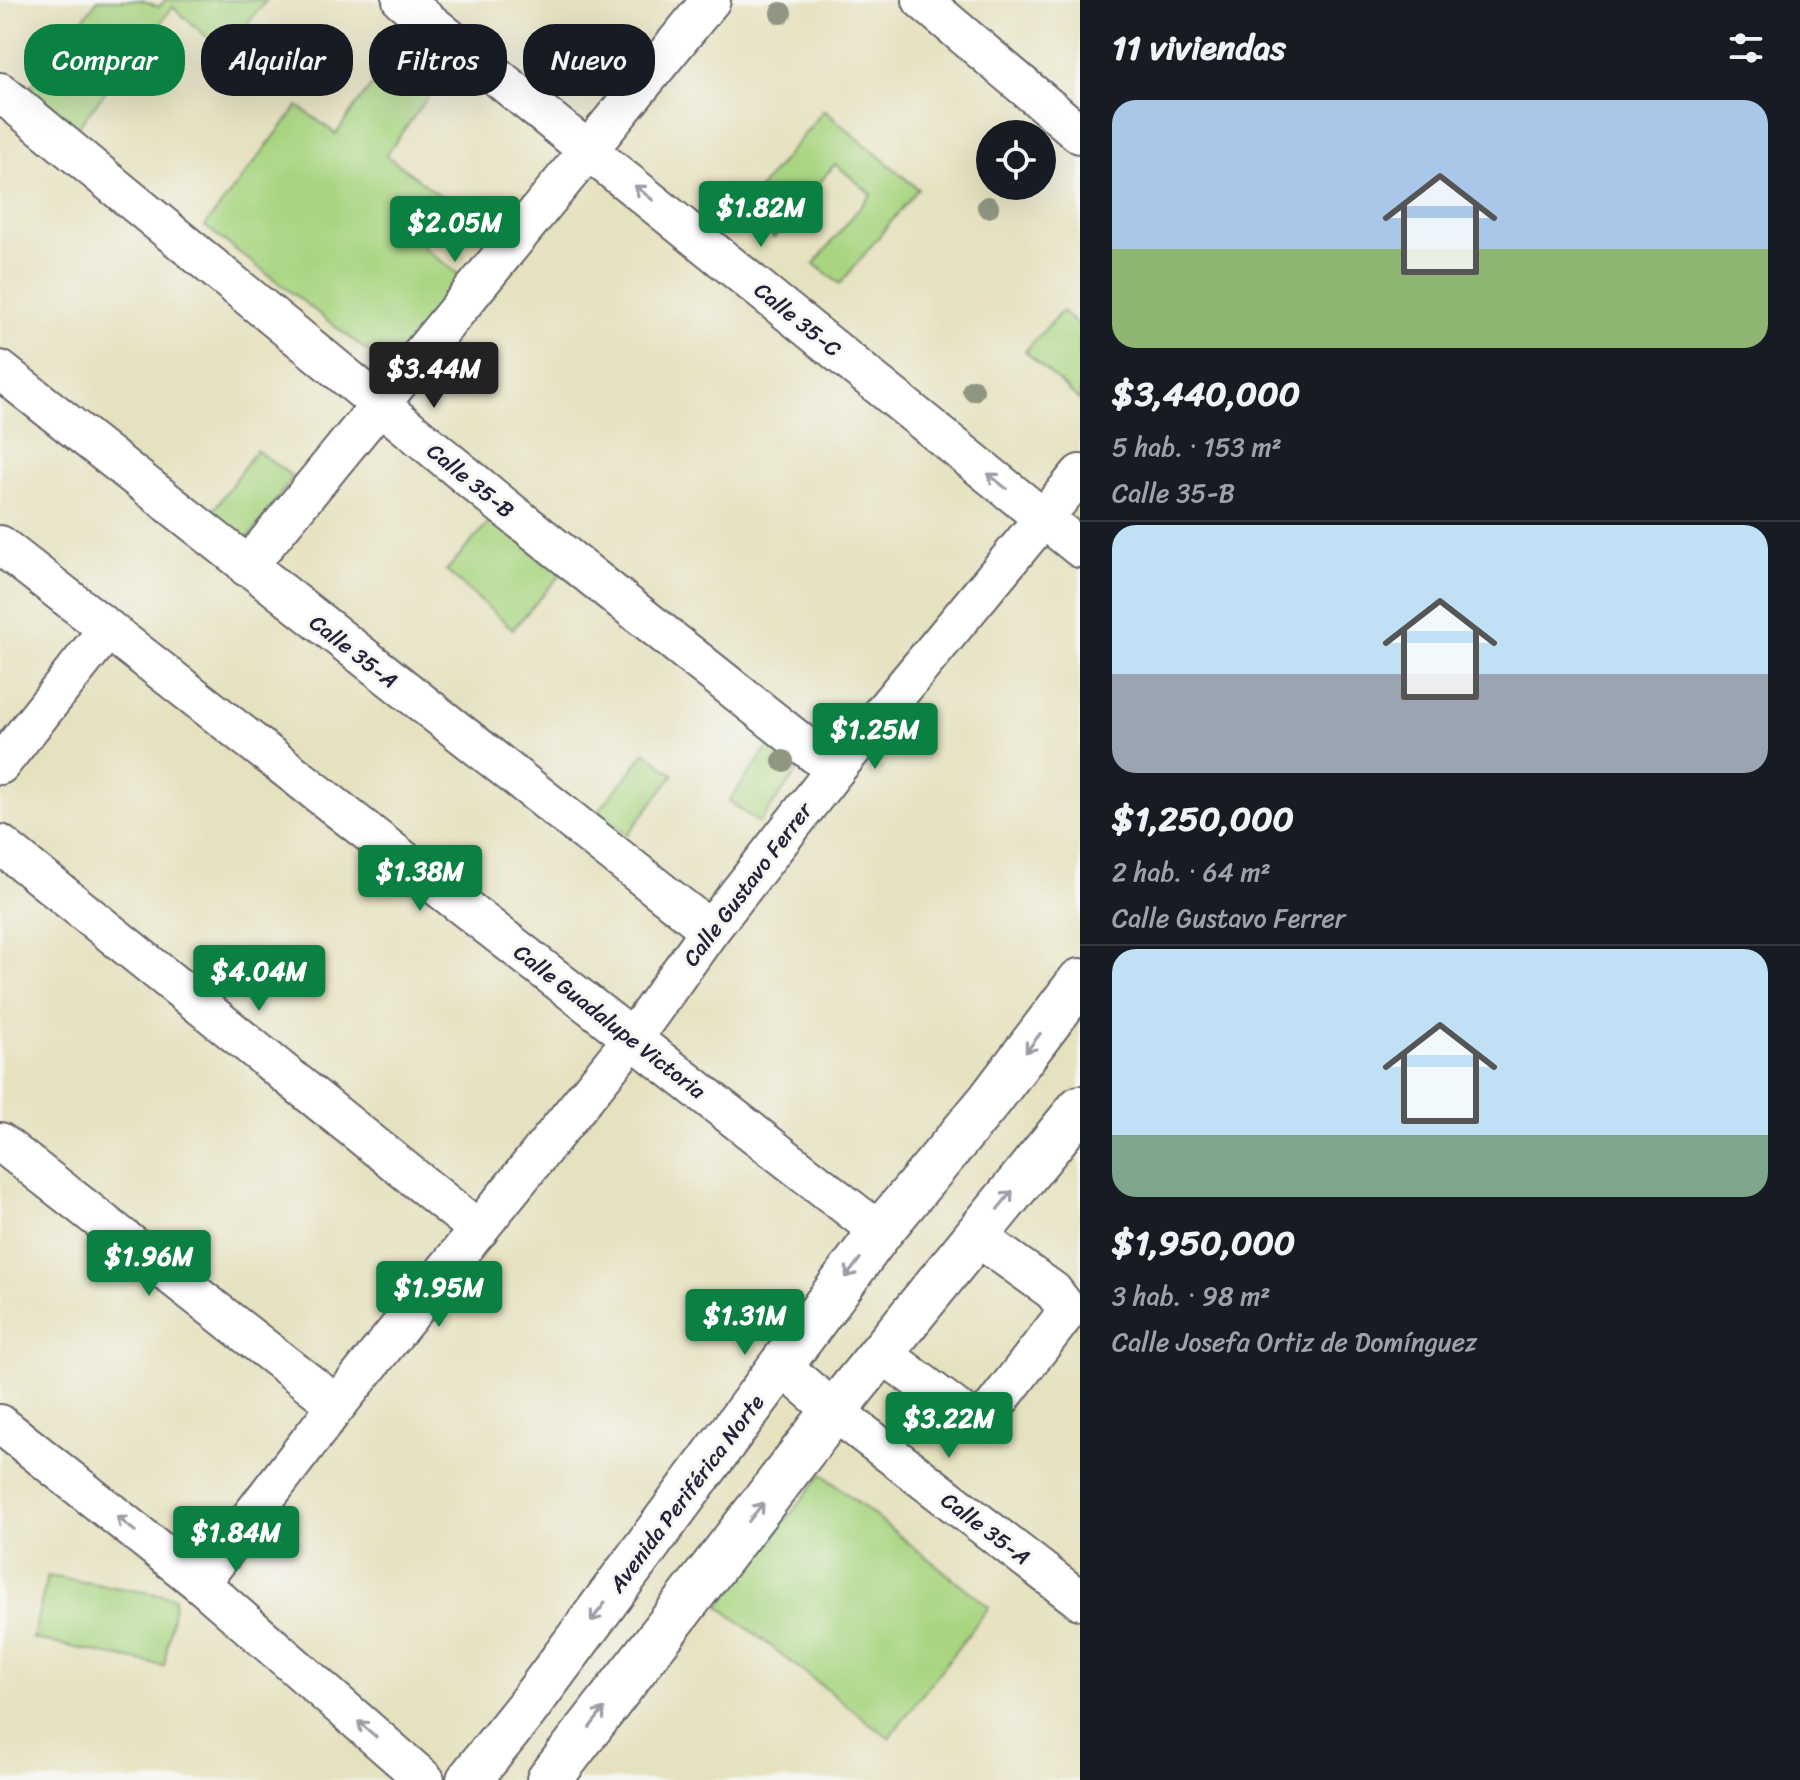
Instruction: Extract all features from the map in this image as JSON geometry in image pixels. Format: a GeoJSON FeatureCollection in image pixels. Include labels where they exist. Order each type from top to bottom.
{"type":"FeatureCollection","features":[{"type":"Feature","properties":{"kind":"main road","name":"Avenida Periférica Norte"},"geometry":{"type":"LineString","coordinates":[[482,1776],[880,1232],[990,1100],[1080,981]]}},
{"type":"Feature","properties":{"kind":"main road"},"geometry":{"type":"LineString","coordinates":[[549,1780],[834,1411],[1080,1108]]}},
{"type":"Feature","properties":{"kind":"street","name":"Calle 35-C"},"geometry":{"type":"LineString","coordinates":[[402,0],[1080,548]]}},
{"type":"Feature","properties":{"kind":"street"},"geometry":{"type":"LineString","coordinates":[[247,567],[711,0]]}},
{"type":"Feature","properties":{"kind":"street"},"geometry":{"type":"LineString","coordinates":[[922,0],[1080,134]]}},
{"type":"Feature","properties":{"kind":"street","name":"Calle 35-B"},"geometry":{"type":"LineString","coordinates":[[0,92],[379,405],[835,770]]}},
{"type":"Feature","properties":{"kind":"street","name":"Calle 35-A"},"geometry":{"type":"LineString","coordinates":[[0,370],[710,930]]}},
{"type":"Feature","properties":{"kind":"street","name":"Calle Gustavo Ferrer"},"geometry":{"type":"LineString","coordinates":[[200,1583],[337,1405],[632,1039],[710,930],[835,770],[1080,474]]}},
{"type":"Feature","properties":{"kind":"street","name":"Calle Guadalupe Victoria"},"geometry":{"type":"LineString","coordinates":[[0,545],[880,1232]]}},
{"type":"Feature","properties":{"kind":"street"},"geometry":{"type":"LineString","coordinates":[[0,765],[108,629]]}},
{"type":"Feature","properties":{"kind":"street"},"geometry":{"type":"LineString","coordinates":[[0,844],[479,1230]]}},
{"type":"Feature","properties":{"kind":"street"},"geometry":{"type":"LineString","coordinates":[[0,1142],[337,1405]]}},
{"type":"Feature","properties":{"kind":"street"},"geometry":{"type":"LineString","coordinates":[[882,1353],[970,1419],[979,1421],[987,1416],[1063,1317],[1063,1304],[1053,1291],[976,1236]]}},
{"type":"Feature","properties":{"kind":"street","name":"Calle 35-A"},"geometry":{"type":"LineString","coordinates":[[780,1365],[834,1411],[1080,1600]]}},
{"type":"Feature","properties":{"kind":"street"},"geometry":{"type":"LineString","coordinates":[[3,1433],[200,1583],[425,1780]]}},
{"type":"Feature","properties":{"kind":"green space"},"geometry":{"type":"Polygon","coordinates":[[[98,0],[142,0],[159,7],[165,0],[267,0],[247,24],[201,24],[201,32],[173,7],[160,24],[79,24],[98,0]]]}},
{"type":"Feature","properties":{"kind":"green space"},"geometry":{"type":"Polygon","coordinates":[[[369,89],[369,96],[429,96],[386,155],[441,196],[447,213],[422,246],[463,278],[392,370],[205,226],[298,106],[336,134],[369,89]]]}},
{"type":"Feature","properties":{"kind":"green space"},"geometry":{"type":"Polygon","coordinates":[[[39,96],[102,96],[77,128],[39,96]]]}},
{"type":"Feature","properties":{"kind":"green space"},"geometry":{"type":"Polygon","coordinates":[[[824,110],[918,189],[840,284],[814,264],[871,194],[835,164],[774,238],[741,211],[824,110]]]}},
{"type":"Feature","properties":{"kind":"green space"},"geometry":{"type":"Polygon","coordinates":[[[1062,311],[1080,328],[1080,401],[1025,351],[1062,311]]]}},
{"type":"Feature","properties":{"kind":"green space"},"geometry":{"type":"Polygon","coordinates":[[[256,450],[293,477],[244,544],[208,518],[256,450]]]}},
{"type":"Feature","properties":{"kind":"green space"},"geometry":{"type":"Polygon","coordinates":[[[503,506],[569,565],[513,629],[446,571],[503,506]]]}},
{"type":"Feature","properties":{"kind":"green space"},"geometry":{"type":"Polygon","coordinates":[[[775,738],[805,761],[759,823],[729,801],[775,738]]]}},
{"type":"Feature","properties":{"kind":"green space"},"geometry":{"type":"Polygon","coordinates":[[[646,752],[674,775],[627,835],[598,812],[646,752]]]}},
{"type":"Feature","properties":{"kind":"green space"},"geometry":{"type":"Polygon","coordinates":[[[822,1474],[989,1607],[889,1738],[719,1606],[822,1474]]]}},
{"type":"Feature","properties":{"kind":"green space"},"geometry":{"type":"Polygon","coordinates":[[[47,1576],[175,1597],[164,1666],[33,1639],[47,1576]]]}}]}
